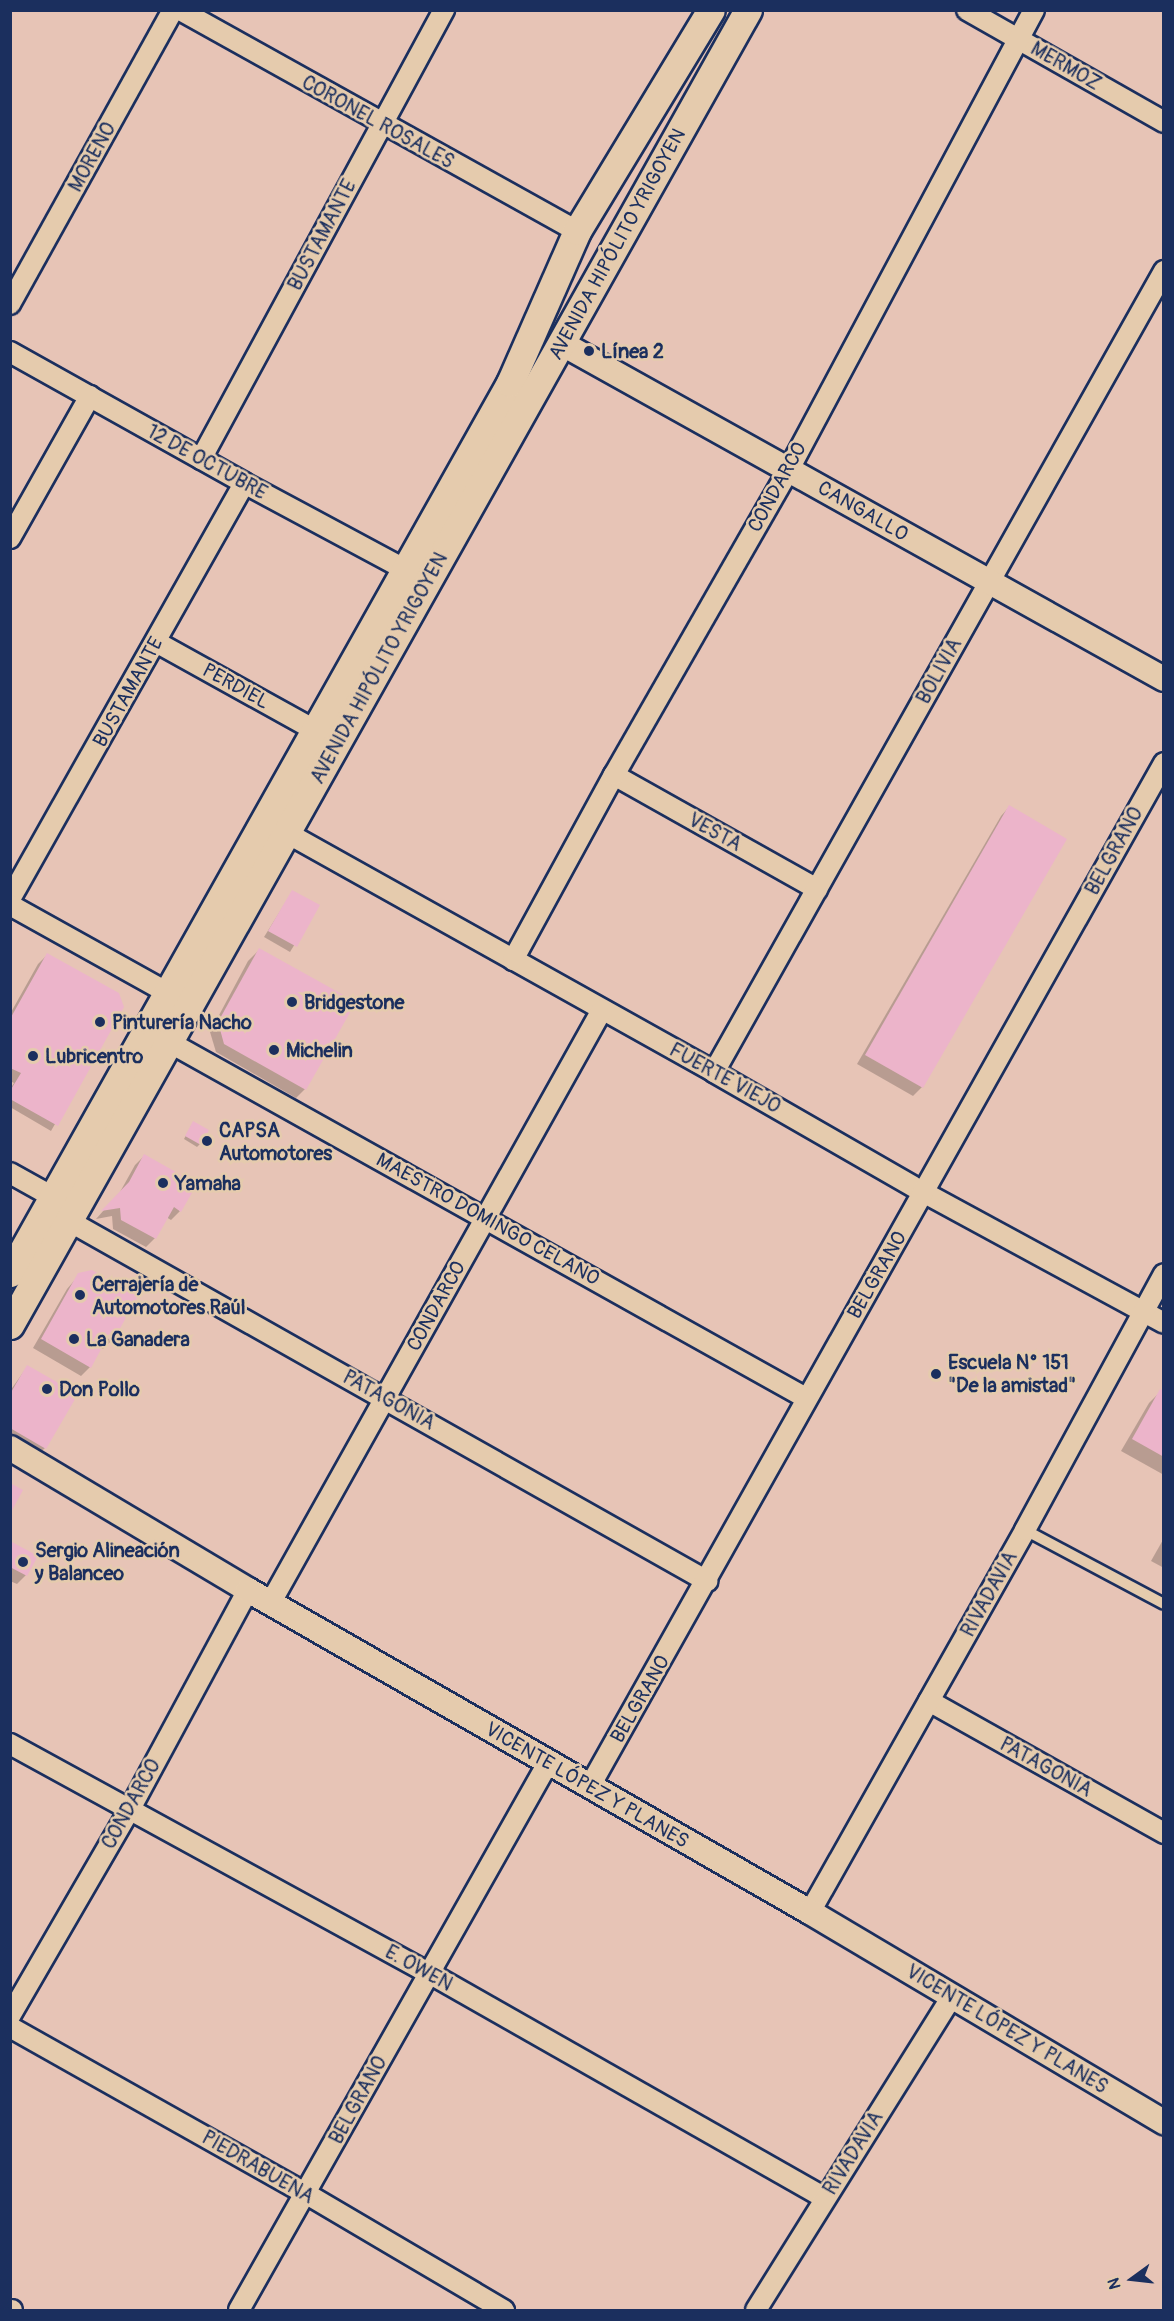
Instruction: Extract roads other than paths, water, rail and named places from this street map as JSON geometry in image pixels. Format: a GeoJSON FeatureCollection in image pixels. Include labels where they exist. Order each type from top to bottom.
{"type":"FeatureCollection","features":[{"type":"Feature","properties":{"kind":"main road","name":"AVENIDA HIPÓLITO YRIGOYEN"},"geometry":{"type":"LineString","coordinates":[[10,1273],[510,383],[577,231],[711,10]]}},
{"type":"Feature","properties":{"kind":"main road","name":"AVENIDA HIPÓLITO YRIGOYEN"},"geometry":{"type":"LineString","coordinates":[[10,1325],[748,10]]}},
{"type":"Feature","properties":{"kind":"main road"},"geometry":{"type":"LineString","coordinates":[[592,288],[577,231],[631,219]]}},
{"type":"Feature","properties":{"kind":"main road"},"geometry":{"type":"LineString","coordinates":[[510,383],[561,344],[550,291]]}},
{"type":"Feature","properties":{"kind":"street","name":"MORENO"},"geometry":{"type":"LineString","coordinates":[[10,304],[173,10]]}},
{"type":"Feature","properties":{"kind":"street","name":"CORONEL ROSALES"},"geometry":{"type":"LineString","coordinates":[[180,10],[382,125],[577,231]]}},
{"type":"Feature","properties":{"kind":"street","name":"BUSTAMANTE"},"geometry":{"type":"LineString","coordinates":[[201,459],[444,10]]}},
{"type":"Feature","properties":{"kind":"street","name":"MERMOZ"},"geometry":{"type":"LineString","coordinates":[[967,10],[1164,122]]}},
{"type":"Feature","properties":{"kind":"street","name":"CONDARCO"},"geometry":{"type":"LineString","coordinates":[[513,960],[614,775],[789,468],[1034,10]]}},
{"type":"Feature","properties":{"kind":"street","name":"BOLIVIA"},"geometry":{"type":"LineString","coordinates":[[714,1072],[1164,271]]}},
{"type":"Feature","properties":{"kind":"street","name":"CANGALLO"},"geometry":{"type":"LineString","coordinates":[[561,344],[789,468],[1164,679]]}},
{"type":"Feature","properties":{"kind":"street","name":"12 DE OCTUBRE"},"geometry":{"type":"LineString","coordinates":[[10,352],[244,483],[406,570]]}},
{"type":"Feature","properties":{"kind":"street"},"geometry":{"type":"LineString","coordinates":[[10,538],[90,396]]}},
{"type":"Feature","properties":{"kind":"street","name":"BUSTAMANTE"},"geometry":{"type":"LineString","coordinates":[[10,899],[244,483]]}},
{"type":"Feature","properties":{"kind":"street","name":"PERDIEL"},"geometry":{"type":"LineString","coordinates":[[156,642],[315,730]]}},
{"type":"Feature","properties":{"kind":"street","name":"BELGRANO"},"geometry":{"type":"LineString","coordinates":[[590,1786],[1164,763]]}},
{"type":"Feature","properties":{"kind":"street","name":"VESTA"},"geometry":{"type":"LineString","coordinates":[[614,775],[817,889]]}},
{"type":"Feature","properties":{"kind":"street","name":"FUERTE VIEJO"},"geometry":{"type":"LineString","coordinates":[[287,833],[923,1192],[1164,1323]]}},
{"type":"Feature","properties":{"kind":"street"},"geometry":{"type":"LineString","coordinates":[[10,905],[168,993]]}},
{"type":"Feature","properties":{"kind":"street","name":"CONDARCO"},"geometry":{"type":"LineString","coordinates":[[271,1602],[602,1010]]}},
{"type":"Feature","properties":{"kind":"street","name":"MAESTRO DOMINGO CELANO"},"geometry":{"type":"LineString","coordinates":[[169,1042],[486,1217],[806,1398]]}},
{"type":"Feature","properties":{"kind":"street"},"geometry":{"type":"LineString","coordinates":[[10,1173],[53,1197]]}},
{"type":"Feature","properties":{"kind":"street","name":"PATAGONIA"},"geometry":{"type":"LineString","coordinates":[[69,1221],[707,1581]]}},
{"type":"Feature","properties":{"kind":"street","name":"RIVADAVIA"},"geometry":{"type":"LineString","coordinates":[[810,1912],[1025,1530],[1164,1274]]}},
{"type":"Feature","properties":{"kind":"street","name":"VICENTE LÓPEZ Y PLANES"},"geometry":{"type":"LineString","coordinates":[[10,1448],[249,1590],[810,1912],[1164,2122]]}},
{"type":"Feature","properties":{"kind":"street","name":"CONDARCO"},"geometry":{"type":"LineString","coordinates":[[10,2016],[130,1809],[249,1590]]}},
{"type":"Feature","properties":{"kind":"street","name":"PATAGONIA"},"geometry":{"type":"LineString","coordinates":[[929,1701],[1164,1833]]}},
{"type":"Feature","properties":{"kind":"street","name":"E. OWEN"},"geometry":{"type":"LineString","coordinates":[[10,1744],[429,1973],[825,2198]]}},
{"type":"Feature","properties":{"kind":"street","name":"BELGRANO"},"geometry":{"type":"LineString","coordinates":[[239,2310],[548,1763]]}},
{"type":"Feature","properties":{"kind":"street","name":"RIVADAVIA"},"geometry":{"type":"LineString","coordinates":[[756,2310],[952,1996]]}},
{"type":"Feature","properties":{"kind":"street","name":"PIEDRABUENA"},"geometry":{"type":"LineString","coordinates":[[10,2027],[305,2193],[504,2310]]}},
{"type":"Feature","properties":{"kind":"lane"},"geometry":{"type":"LineString","coordinates":[[1025,1530],[1164,1604]]}},
{"type":"Feature","properties":{"kind":"place","name":"Línea 2"},"geometry":{"type":"Point","coordinates":[589,351]}},
{"type":"Feature","properties":{"kind":"place","name":"Bridgestone"},"geometry":{"type":"Point","coordinates":[292,1002]}},
{"type":"Feature","properties":{"kind":"place","name":"Pinturería Nacho"},"geometry":{"type":"Point","coordinates":[100,1022]}},
{"type":"Feature","properties":{"kind":"place","name":"Michelin"},"geometry":{"type":"Point","coordinates":[274,1050]}},
{"type":"Feature","properties":{"kind":"place","name":"Lubricentro"},"geometry":{"type":"Point","coordinates":[33,1056]}},
{"type":"Feature","properties":{"kind":"place","name":"CAPSA Automotores"},"geometry":{"type":"Point","coordinates":[207,1141]}},
{"type":"Feature","properties":{"kind":"place","name":"Yamaha"},"geometry":{"type":"Point","coordinates":[163,1183]}},
{"type":"Feature","properties":{"kind":"place","name":"Cerrajería de Automotores Raúl"},"geometry":{"type":"Point","coordinates":[80,1295]}},
{"type":"Feature","properties":{"kind":"place","name":"La Ganadera"},"geometry":{"type":"Point","coordinates":[74,1339]}},
{"type":"Feature","properties":{"kind":"place","name":"Escuela N° 151 \"De la amistad\""},"geometry":{"type":"Point","coordinates":[936,1374]}},
{"type":"Feature","properties":{"kind":"place","name":"Don Pollo"},"geometry":{"type":"Point","coordinates":[47,1389]}},
{"type":"Feature","properties":{"kind":"place","name":"Sergio Alineación y Balanceo"},"geometry":{"type":"Point","coordinates":[23,1562]}}]}
